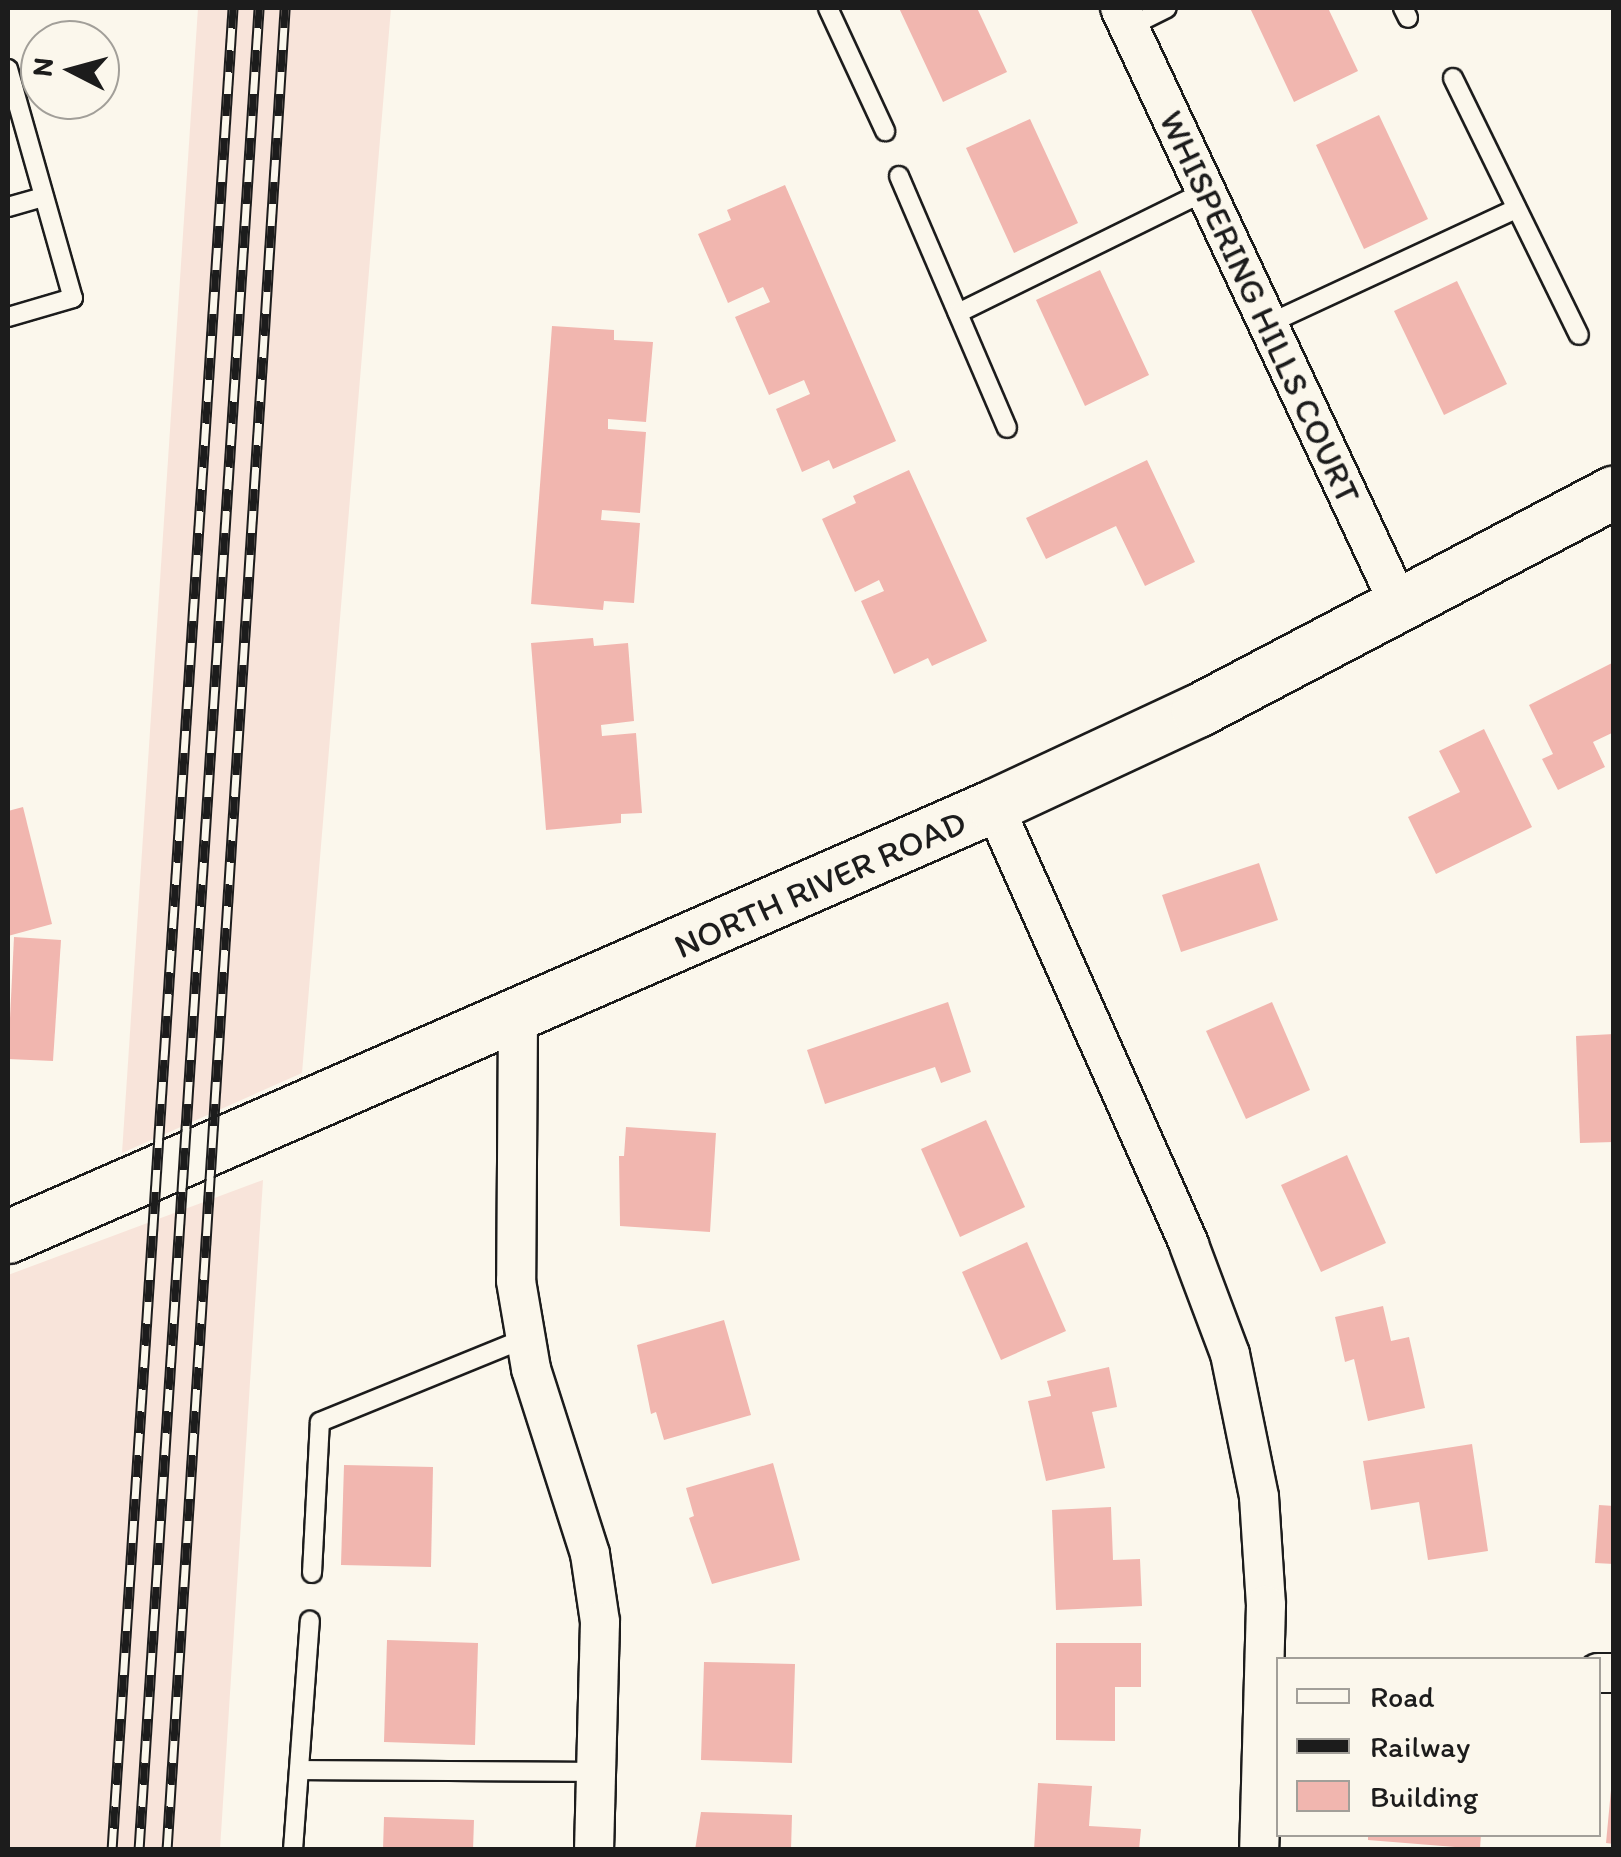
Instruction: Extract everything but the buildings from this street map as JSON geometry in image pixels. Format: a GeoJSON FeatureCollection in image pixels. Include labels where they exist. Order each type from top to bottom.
{"type":"FeatureCollection","features":[{"type":"Feature","properties":{"kind":"street","name":"WHISPERING HILLS COURT"},"geometry":{"type":"LineString","coordinates":[[1124,17],[1400,606]]}},
{"type":"Feature","properties":{"kind":"street","name":"NORTH RIVER ROAD"},"geometry":{"type":"LineString","coordinates":[[8,1237],[518,1018],[994,806],[1198,711],[1614,493]]}},
{"type":"Feature","properties":{"kind":"street"},"geometry":{"type":"LineString","coordinates":[[994,806],[1189,1245],[1230,1354],[1259,1497],[1271,1666],[1259,1850]]}},
{"type":"Feature","properties":{"kind":"street"},"geometry":{"type":"LineString","coordinates":[[518,1018],[514,1241],[526,1338],[592,1571],[600,1622],[594,1850]]}},
{"type":"Feature","properties":{"kind":"lane"},"geometry":{"type":"LineString","coordinates":[[828,8],[885,131]]}},
{"type":"Feature","properties":{"kind":"lane"},"geometry":{"type":"LineString","coordinates":[[1124,17],[1167,8]]}},
{"type":"Feature","properties":{"kind":"lane"},"geometry":{"type":"LineString","coordinates":[[8,70],[72,298],[8,316]]}},
{"type":"Feature","properties":{"kind":"lane"},"geometry":{"type":"LineString","coordinates":[[1452,78],[1579,335]]}},
{"type":"Feature","properties":{"kind":"lane"},"geometry":{"type":"LineString","coordinates":[[899,176],[1007,428]]}},
{"type":"Feature","properties":{"kind":"lane"},"geometry":{"type":"LineString","coordinates":[[958,314],[1206,191]]}},
{"type":"Feature","properties":{"kind":"lane"},"geometry":{"type":"LineString","coordinates":[[8,208],[44,197]]}},
{"type":"Feature","properties":{"kind":"lane"},"geometry":{"type":"LineString","coordinates":[[1268,324],[1516,209]]}},
{"type":"Feature","properties":{"kind":"lane"},"geometry":{"type":"LineString","coordinates":[[312,1573],[320,1422],[526,1338]]}},
{"type":"Feature","properties":{"kind":"lane"},"geometry":{"type":"LineString","coordinates":[[293,1850],[310,1621]]}},
{"type":"Feature","properties":{"kind":"lane"},"geometry":{"type":"LineString","coordinates":[[301,1770],[596,1772]]}},
{"type":"Feature","properties":{"kind":"shaded area"},"geometry":{"type":"Polygon","coordinates":[[[198,8],[391,8],[302,1073],[122,1153],[198,8]]]}},
{"type":"Feature","properties":{"kind":"shaded area"},"geometry":{"type":"Polygon","coordinates":[[[263,1180],[220,1849],[8,1849],[8,1275],[263,1180]]]}},
{"type":"Feature","properties":{"kind":"railway"},"geometry":{"type":"LineString","coordinates":[[112,1850],[233,8]]}},
{"type":"Feature","properties":{"kind":"railway"},"geometry":{"type":"LineString","coordinates":[[139,1850],[259,8]]}},
{"type":"Feature","properties":{"kind":"railway"},"geometry":{"type":"LineString","coordinates":[[167,1850],[285,8]]}}]}
